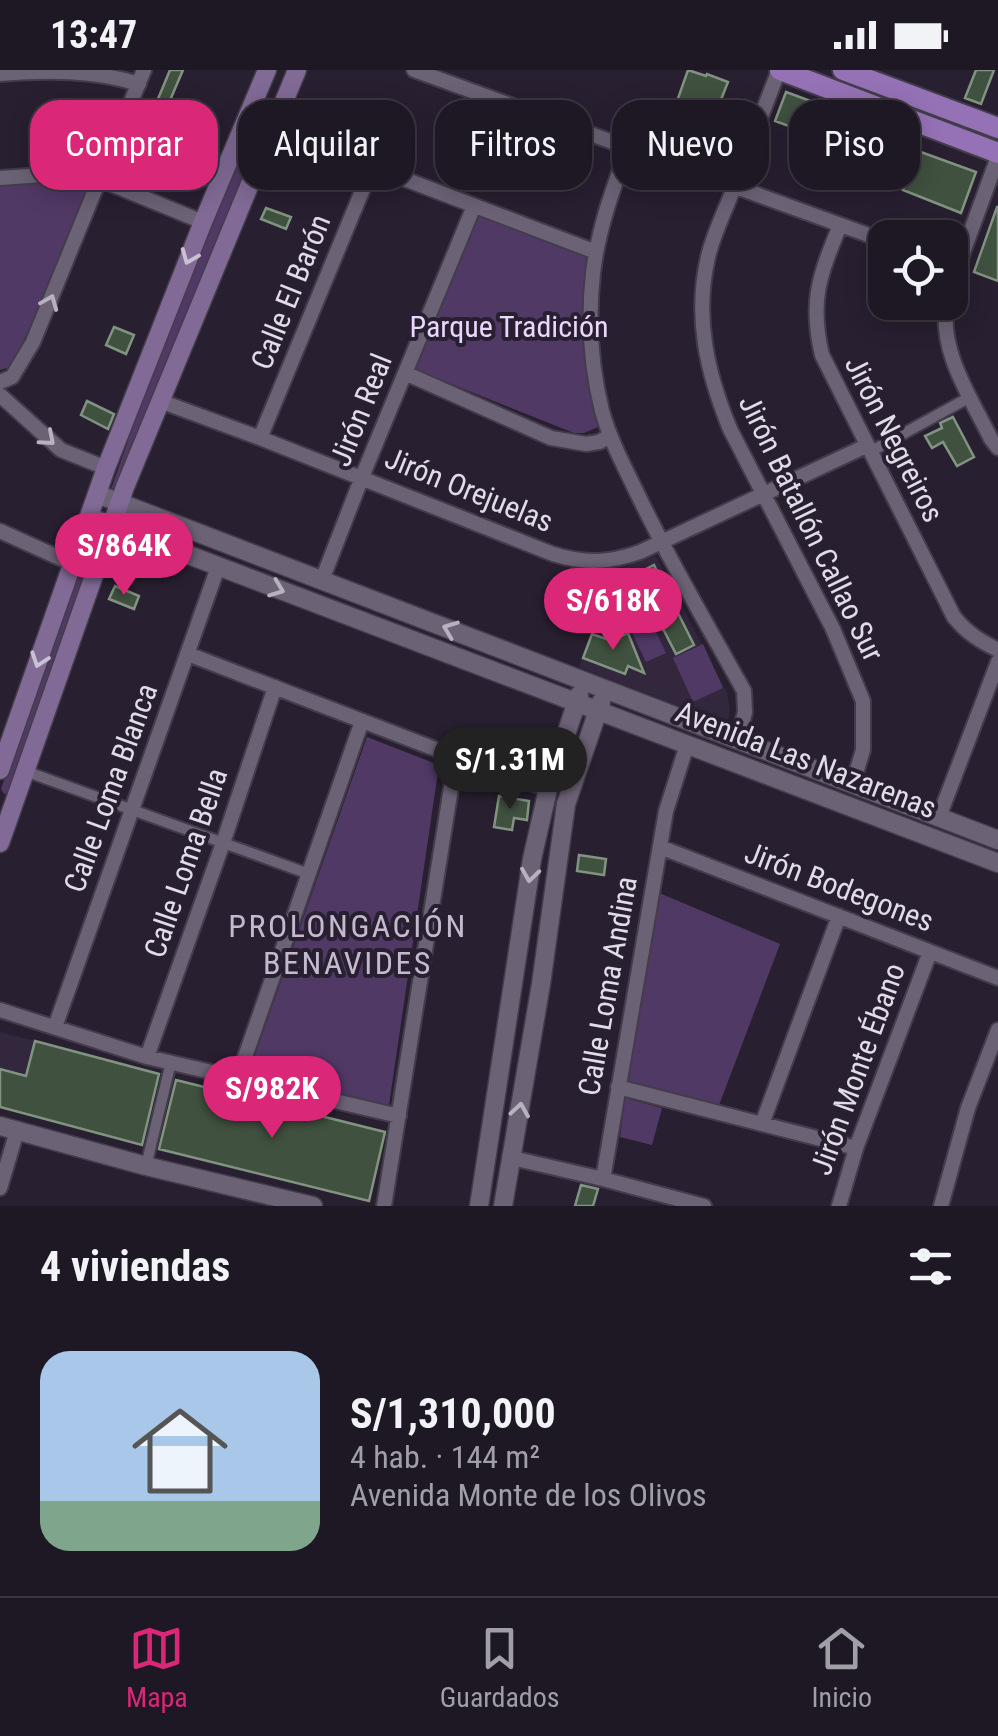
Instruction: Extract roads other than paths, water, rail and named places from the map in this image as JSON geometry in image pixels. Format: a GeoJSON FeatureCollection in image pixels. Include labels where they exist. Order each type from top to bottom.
{"type":"FeatureCollection","features":[{"type":"Feature","properties":{"kind":"main road"},"geometry":{"type":"LineString","coordinates":[[255,100],[267,70]]}},
{"type":"Feature","properties":{"kind":"main road"},"geometry":{"type":"LineString","coordinates":[[285,100],[297,70]]}},
{"type":"Feature","properties":{"kind":"main road"},"geometry":{"type":"LineString","coordinates":[[780,70],[998,155]]}},
{"type":"Feature","properties":{"kind":"main road"},"geometry":{"type":"LineString","coordinates":[[842,70],[998,128]]}},
{"type":"Feature","properties":{"kind":"main road"},"geometry":{"type":"LineString","coordinates":[[0,770],[106,468],[238,140]]}},
{"type":"Feature","properties":{"kind":"main road"},"geometry":{"type":"LineString","coordinates":[[0,843],[7,800],[25,770],[120,502],[247,190]]}},
{"type":"Feature","properties":{"kind":"street"},"geometry":{"type":"LineString","coordinates":[[414,70],[612,142]]}},
{"type":"Feature","properties":{"kind":"street","name":"Jirón Batallón Callao Sur"},"geometry":{"type":"LineString","coordinates":[[768,100],[780,70]]}},
{"type":"Feature","properties":{"kind":"street"},"geometry":{"type":"LineString","coordinates":[[0,74],[93,71],[141,77]]}},
{"type":"Feature","properties":{"kind":"street"},"geometry":{"type":"LineString","coordinates":[[968,230],[998,155]]}},
{"type":"Feature","properties":{"kind":"street"},"geometry":{"type":"LineString","coordinates":[[0,178],[30,176]]}},
{"type":"Feature","properties":{"kind":"street"},"geometry":{"type":"LineString","coordinates":[[415,183],[596,252]]}},
{"type":"Feature","properties":{"kind":"street"},"geometry":{"type":"LineString","coordinates":[[0,382],[12,377],[32,342],[96,190]]}},
{"type":"Feature","properties":{"kind":"street"},"geometry":{"type":"LineString","coordinates":[[125,190],[203,222]]}},
{"type":"Feature","properties":{"kind":"street","name":"Calle El Barón"},"geometry":{"type":"LineString","coordinates":[[260,438],[362,190]]}},
{"type":"Feature","properties":{"kind":"street"},"geometry":{"type":"LineString","coordinates":[[612,190],[596,252],[592,304],[594,368],[602,412],[661,543],[744,692],[745,712],[738,740]]}},
{"type":"Feature","properties":{"kind":"street","name":"Jirón Batallón Callao Sur"},"geometry":{"type":"LineString","coordinates":[[733,190],[708,257],[702,303],[706,360],[730,429],[833,628],[863,701],[863,750],[852,783]]}},
{"type":"Feature","properties":{"kind":"street"},"geometry":{"type":"LineString","coordinates":[[745,190],[868,235]]}},
{"type":"Feature","properties":{"kind":"street","name":"Jirón Real"},"geometry":{"type":"LineString","coordinates":[[322,580],[474,206]]}},
{"type":"Feature","properties":{"kind":"street","name":"Jirón Negreiros"},"geometry":{"type":"LineString","coordinates":[[840,226],[816,296],[814,316],[822,355],[954,617],[978,641],[998,650]]}},
{"type":"Feature","properties":{"kind":"street"},"geometry":{"type":"LineString","coordinates":[[945,320],[955,364],[998,448]]}},
{"type":"Feature","properties":{"kind":"street"},"geometry":{"type":"LineString","coordinates":[[406,373],[551,438],[586,444],[610,436]]}},
{"type":"Feature","properties":{"kind":"street"},"geometry":{"type":"LineString","coordinates":[[0,395],[62,450],[106,468]]}},
{"type":"Feature","properties":{"kind":"street"},"geometry":{"type":"LineString","coordinates":[[868,449],[970,397]]}},
{"type":"Feature","properties":{"kind":"street","name":"Jirón Orejuelas"},"geometry":{"type":"LineString","coordinates":[[160,401],[572,560],[589,562],[621,559],[661,543],[868,449]]}},
{"type":"Feature","properties":{"kind":"street","name":"Avenida Las Nazarenas"},"geometry":{"type":"LineString","coordinates":[[97,494],[998,840]]}},
{"type":"Feature","properties":{"kind":"street","name":"Avenida Las Nazarenas"},"geometry":{"type":"LineString","coordinates":[[89,517],[998,862]]}},
{"type":"Feature","properties":{"kind":"street"},"geometry":{"type":"LineString","coordinates":[[0,531],[72,564]]}},
{"type":"Feature","properties":{"kind":"street","name":"Calle Loma Blanca"},"geometry":{"type":"LineString","coordinates":[[55,1027],[218,567]]}},
{"type":"Feature","properties":{"kind":"street"},"geometry":{"type":"LineString","coordinates":[[188,654],[548,789]]}},
{"type":"Feature","properties":{"kind":"street"},"geometry":{"type":"LineString","coordinates":[[939,817],[998,662]]}},
{"type":"Feature","properties":{"kind":"street"},"geometry":{"type":"LineString","coordinates":[[479,1206],[532,859],[548,789],[585,681]]}},
{"type":"Feature","properties":{"kind":"street","name":"Calle Loma Bella"},"geometry":{"type":"LineString","coordinates":[[146,1056],[275,687]]}},
{"type":"Feature","properties":{"kind":"street"},"geometry":{"type":"LineString","coordinates":[[503,1206],[566,804],[606,690]]}},
{"type":"Feature","properties":{"kind":"street"},"geometry":{"type":"LineString","coordinates":[[238,1077],[362,721]]}},
{"type":"Feature","properties":{"kind":"street","name":"Calle Loma Andina"},"geometry":{"type":"LineString","coordinates":[[603,1179],[666,811],[687,745]]}},
{"type":"Feature","properties":{"kind":"street"},"geometry":{"type":"LineString","coordinates":[[384,1206],[456,757]]}},
{"type":"Feature","properties":{"kind":"street"},"geometry":{"type":"LineString","coordinates":[[25,770],[309,874]]}},
{"type":"Feature","properties":{"kind":"street","name":"Jirón Bodegones"},"geometry":{"type":"LineString","coordinates":[[660,846],[998,978]]}},
{"type":"Feature","properties":{"kind":"street"},"geometry":{"type":"LineString","coordinates":[[762,1124],[839,916]]}},
{"type":"Feature","properties":{"kind":"street","name":"Jirón Monte Ébano"},"geometry":{"type":"LineString","coordinates":[[839,1206],[856,1148],[930,952]]}},
{"type":"Feature","properties":{"kind":"street"},"geometry":{"type":"LineString","coordinates":[[0,1010],[146,1056],[399,1116]]}},
{"type":"Feature","properties":{"kind":"street"},"geometry":{"type":"LineString","coordinates":[[940,1206],[968,1108],[998,1030]]}},
{"type":"Feature","properties":{"kind":"street"},"geometry":{"type":"LineString","coordinates":[[146,1166],[171,1062]]}},
{"type":"Feature","properties":{"kind":"street"},"geometry":{"type":"LineString","coordinates":[[618,1087],[856,1148]]}},
{"type":"Feature","properties":{"kind":"street"},"geometry":{"type":"LineString","coordinates":[[0,1188],[8,1129],[313,1206]]}},
{"type":"Feature","properties":{"kind":"street"},"geometry":{"type":"LineString","coordinates":[[512,1158],[704,1206]]}},
{"type":"Feature","properties":{"kind":"district","name":"PROLONGACIÓN BENAVIDES"},"geometry":{"type":"Point","coordinates":[348,944]}},
{"type":"Feature","properties":{"kind":"park label","name":"Parque Tradición"},"geometry":{"type":"Point","coordinates":[509,327]}}]}
